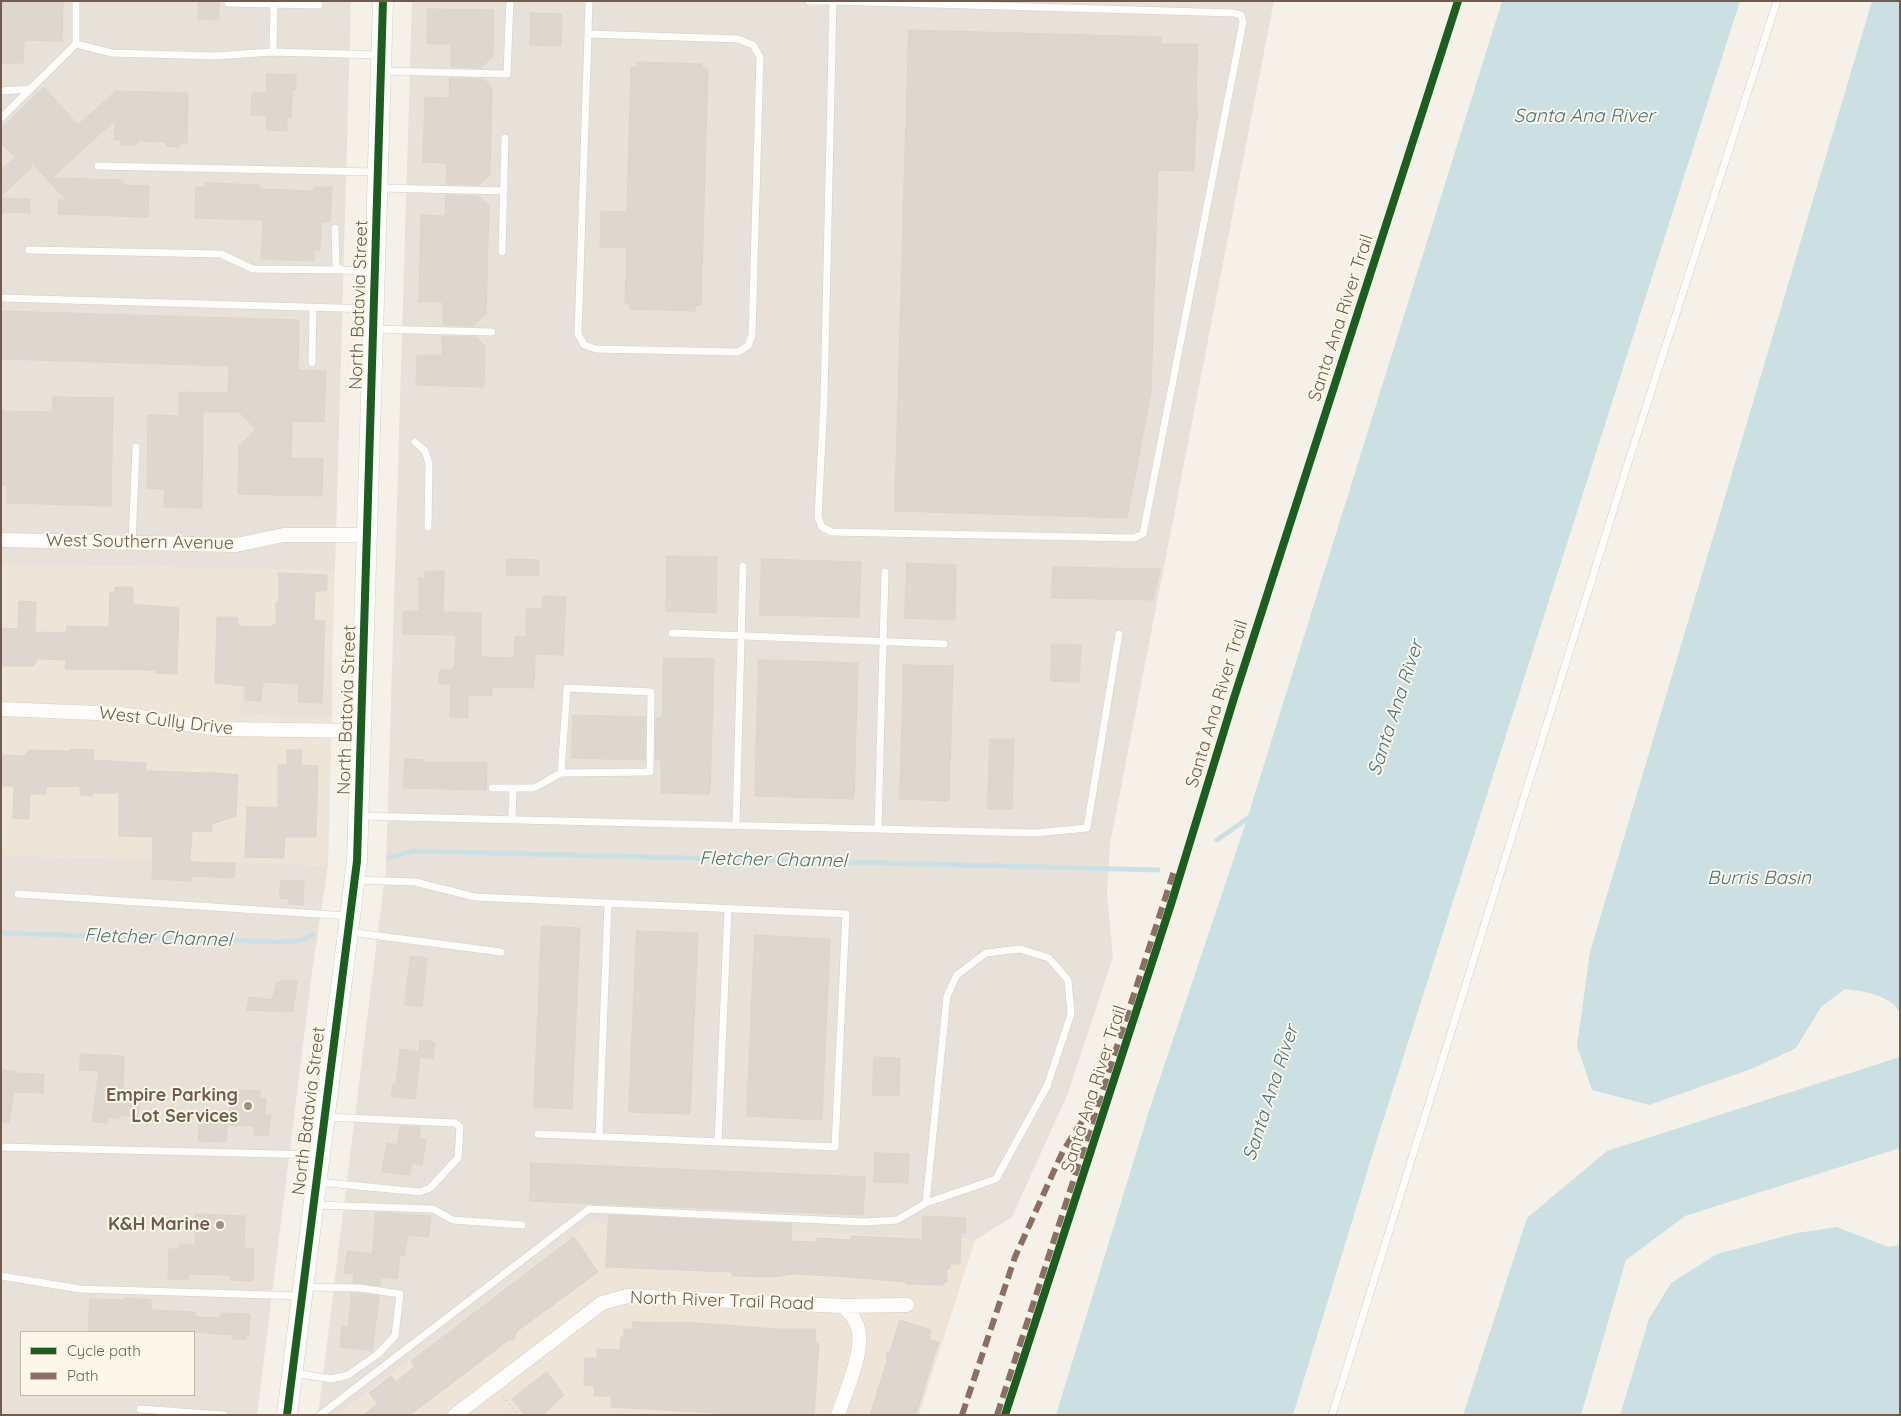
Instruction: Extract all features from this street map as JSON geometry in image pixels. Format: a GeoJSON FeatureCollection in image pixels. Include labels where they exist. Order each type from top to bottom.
{"type":"FeatureCollection","features":[{"type":"Feature","properties":{"kind":"main road","name":"North Batavia Street"},"geometry":{"type":"LineString","coordinates":[[287,1415],[318,1155],[355,880],[368,535],[383,1]]}},
{"type":"Feature","properties":{"kind":"street","name":"West Southern Avenue"},"geometry":{"type":"LineString","coordinates":[[1,540],[236,545],[284,535],[368,535]]}},
{"type":"Feature","properties":{"kind":"street","name":"West Cully Drive"},"geometry":{"type":"LineString","coordinates":[[1,709],[120,714],[219,729],[361,731]]}},
{"type":"Feature","properties":{"kind":"street","name":"North River Trail Road"},"geometry":{"type":"LineString","coordinates":[[455,1415],[602,1303],[614,1298],[628,1296],[843,1306],[907,1305]]}},
{"type":"Feature","properties":{"kind":"street"},"geometry":{"type":"LineString","coordinates":[[838,1415],[859,1350],[859,1329],[853,1316],[843,1306]]}},
{"type":"Feature","properties":{"kind":"lane"},"geometry":{"type":"LineString","coordinates":[[1,118],[76,44],[76,1]]}},
{"type":"Feature","properties":{"kind":"lane"},"geometry":{"type":"LineString","coordinates":[[76,44],[112,53],[215,56],[273,52],[507,74],[510,1]]}},
{"type":"Feature","properties":{"kind":"lane"},"geometry":{"type":"LineString","coordinates":[[588,34],[738,39],[753,45],[760,56],[752,335],[748,346],[738,352],[596,349],[584,344],[578,334],[589,1]]}},
{"type":"Feature","properties":{"kind":"lane"},"geometry":{"type":"LineString","coordinates":[[809,1],[833,1],[1234,13],[1241,15],[1241,31],[1143,534],[1134,538],[832,532],[822,527],[818,517],[824,399],[833,1]]}},
{"type":"Feature","properties":{"kind":"lane"},"geometry":{"type":"LineString","coordinates":[[1332,1415],[1622,482],[1777,1]]}},
{"type":"Feature","properties":{"kind":"lane"},"geometry":{"type":"LineString","coordinates":[[228,3],[319,5]]}},
{"type":"Feature","properties":{"kind":"lane"},"geometry":{"type":"LineString","coordinates":[[273,52],[274,3]]}},
{"type":"Feature","properties":{"kind":"lane"},"geometry":{"type":"LineString","coordinates":[[1,91],[30,89]]}},
{"type":"Feature","properties":{"kind":"lane"},"geometry":{"type":"LineString","coordinates":[[502,252],[505,138]]}},
{"type":"Feature","properties":{"kind":"lane"},"geometry":{"type":"LineString","coordinates":[[98,166],[378,180],[504,191]]}},
{"type":"Feature","properties":{"kind":"lane"},"geometry":{"type":"LineString","coordinates":[[335,228],[336,267],[342,270]]}},
{"type":"Feature","properties":{"kind":"lane"},"geometry":{"type":"LineString","coordinates":[[29,250],[221,254],[253,269],[376,272]]}},
{"type":"Feature","properties":{"kind":"lane"},"geometry":{"type":"LineString","coordinates":[[1,298],[313,308],[374,319],[492,332]]}},
{"type":"Feature","properties":{"kind":"lane"},"geometry":{"type":"LineString","coordinates":[[312,363],[313,308]]}},
{"type":"Feature","properties":{"kind":"lane"},"geometry":{"type":"LineString","coordinates":[[415,442],[425,451],[429,464],[428,527]]}},
{"type":"Feature","properties":{"kind":"lane"},"geometry":{"type":"LineString","coordinates":[[132,543],[136,447]]}},
{"type":"Feature","properties":{"kind":"lane"},"geometry":{"type":"LineString","coordinates":[[736,826],[743,566]]}},
{"type":"Feature","properties":{"kind":"lane"},"geometry":{"type":"LineString","coordinates":[[878,829],[885,572]]}},
{"type":"Feature","properties":{"kind":"lane"},"geometry":{"type":"LineString","coordinates":[[672,633],[944,644]]}},
{"type":"Feature","properties":{"kind":"lane"},"geometry":{"type":"LineString","coordinates":[[358,816],[1036,833],[1087,828],[1119,634]]}},
{"type":"Feature","properties":{"kind":"lane"},"geometry":{"type":"LineString","coordinates":[[492,788],[534,788],[561,774],[650,772],[651,692],[567,688],[561,774]]}},
{"type":"Feature","properties":{"kind":"lane"},"geometry":{"type":"LineString","coordinates":[[512,820],[513,788]]}},
{"type":"Feature","properties":{"kind":"lane"},"geometry":{"type":"LineString","coordinates":[[355,880],[415,882],[475,896],[846,914],[835,1147],[538,1134]]}},
{"type":"Feature","properties":{"kind":"lane"},"geometry":{"type":"LineString","coordinates":[[18,894],[350,924],[500,952]]}},
{"type":"Feature","properties":{"kind":"lane"},"geometry":{"type":"LineString","coordinates":[[599,1137],[608,902]]}},
{"type":"Feature","properties":{"kind":"lane"},"geometry":{"type":"LineString","coordinates":[[718,1142],[728,908]]}},
{"type":"Feature","properties":{"kind":"lane"},"geometry":{"type":"LineString","coordinates":[[320,1415],[589,1209],[864,1222],[898,1220],[926,1203],[996,1180],[1047,1086],[1071,1014],[1068,980],[1049,958],[1020,949],[986,953],[957,975],[947,996],[943,1022],[926,1203]]}},
{"type":"Feature","properties":{"kind":"lane"},"geometry":{"type":"LineString","coordinates":[[315,1182],[420,1192],[430,1188],[458,1158],[460,1127],[455,1123],[323,1117]]}},
{"type":"Feature","properties":{"kind":"lane"},"geometry":{"type":"LineString","coordinates":[[1,1147],[318,1155]]}},
{"type":"Feature","properties":{"kind":"lane"},"geometry":{"type":"LineString","coordinates":[[312,1204],[433,1209],[453,1220],[522,1225]]}},
{"type":"Feature","properties":{"kind":"lane"},"geometry":{"type":"LineString","coordinates":[[1,1276],[80,1289],[302,1292],[360,1288],[400,1294],[395,1336],[378,1354],[348,1375],[331,1379],[292,1373]]}},
{"type":"Feature","properties":{"kind":"lane"},"geometry":{"type":"LineString","coordinates":[[140,1409],[224,1415]]}},
{"type":"Feature","properties":{"kind":"path"},"geometry":{"type":"LineString","coordinates":[[494,1385],[518,1415]]}},
{"type":"Feature","properties":{"kind":"shaded area"},"geometry":{"type":"Polygon","coordinates":[[[1,1],[351,1],[335,571],[1,564],[1,1]]]}},
{"type":"Feature","properties":{"kind":"shaded area"},"geometry":{"type":"Polygon","coordinates":[[[412,1],[1274,1],[1110,844],[1107,894],[1113,957],[1068,1093],[1012,1217],[975,1240],[590,1223],[337,1415],[318,1415],[386,867],[412,1]]]}},
{"type":"Feature","properties":{"kind":"shaded area"},"geometry":{"type":"Polygon","coordinates":[[[1,564],[335,571],[332,663],[242,660],[240,715],[332,717],[328,865],[1,855],[1,564]]]}},
{"type":"Feature","properties":{"kind":"shaded area"},"geometry":{"type":"Polygon","coordinates":[[[242,660],[332,663],[332,717],[240,715],[242,660]]]}},
{"type":"Feature","properties":{"kind":"shaded area"},"geometry":{"type":"Polygon","coordinates":[[[1,855],[328,865],[312,973],[257,1415],[1,1415],[1,855]]]}},
{"type":"Feature","properties":{"kind":"shaded area"},"geometry":{"type":"Polygon","coordinates":[[[590,1223],[975,1240],[919,1415],[337,1415],[590,1223]]]}},
{"type":"Feature","properties":{"kind":"water","name":"Santa Ana River"},"geometry":{"type":"Polygon","coordinates":[[[1502,1],[1740,1],[1375,1146],[1293,1415],[1056,1415],[1148,1114],[1247,819],[1502,1]]]}},
{"type":"Feature","properties":{"kind":"water","name":"Burris Basin"},"geometry":{"type":"Polygon","coordinates":[[[1872,1],[1900,1],[1900,1014],[1891,1002],[1884,998],[1845,989],[1821,1007],[1796,1048],[1754,1068],[1649,1105],[1592,1090],[1577,1046],[1590,952],[1872,1]]]}},
{"type":"Feature","properties":{"kind":"water"},"geometry":{"type":"Polygon","coordinates":[[[1900,1057],[1900,1148],[1685,1216],[1626,1260],[1581,1415],[1463,1415],[1527,1218],[1607,1151],[1900,1057]]]}},
{"type":"Feature","properties":{"kind":"water"},"geometry":{"type":"Polygon","coordinates":[[[1837,1227],[1888,1247],[1900,1245],[1900,1415],[1620,1415],[1649,1319],[1671,1283],[1717,1254],[1797,1233],[1837,1227]]]}},
{"type":"Feature","properties":{"kind":"building"},"geometry":{"type":"Polygon","coordinates":[[[1,1],[63,1],[62,41],[24,40],[23,63],[1,63],[1,1]]]}},
{"type":"Feature","properties":{"kind":"building"},"geometry":{"type":"Polygon","coordinates":[[[199,1],[219,1],[219,20],[198,19],[199,1]]]}},
{"type":"Feature","properties":{"kind":"building"},"geometry":{"type":"Polygon","coordinates":[[[428,9],[494,10],[493,56],[481,68],[451,67],[451,44],[427,44],[428,9]]]}},
{"type":"Feature","properties":{"kind":"building"},"geometry":{"type":"Polygon","coordinates":[[[531,13],[562,14],[561,46],[530,45],[531,13]]]}},
{"type":"Feature","properties":{"kind":"building"},"geometry":{"type":"Polygon","coordinates":[[[909,30],[1161,37],[1161,44],[1198,44],[1196,97],[1198,119],[1196,118],[1194,171],[1158,170],[1151,392],[1127,518],[895,511],[909,30]]]}},
{"type":"Feature","properties":{"kind":"building"},"geometry":{"type":"Polygon","coordinates":[[[637,62],[702,64],[702,69],[708,69],[701,305],[695,306],[695,311],[630,309],[630,303],[625,303],[627,248],[600,247],[601,211],[627,212],[631,67],[637,68],[637,62]]]}},
{"type":"Feature","properties":{"kind":"building"},"geometry":{"type":"Polygon","coordinates":[[[267,74],[296,75],[296,90],[292,90],[291,118],[287,118],[287,131],[266,130],[266,115],[251,115],[252,93],[266,93],[267,74]]]}},
{"type":"Feature","properties":{"kind":"building"},"geometry":{"type":"Polygon","coordinates":[[[450,78],[484,79],[492,88],[490,175],[479,185],[446,184],[447,163],[423,162],[425,97],[449,98],[450,78]]]}},
{"type":"Feature","properties":{"kind":"building"},"geometry":{"type":"Polygon","coordinates":[[[44,87],[78,125],[116,91],[188,93],[187,143],[180,142],[180,147],[166,146],[166,142],[137,141],[137,145],[120,145],[121,140],[114,140],[115,120],[52,178],[123,180],[123,185],[149,186],[148,217],[58,214],[58,200],[66,200],[31,162],[31,168],[1,196],[1,170],[15,157],[1,143],[1,129],[44,87]]]}},
{"type":"Feature","properties":{"kind":"building"},"geometry":{"type":"Polygon","coordinates":[[[206,183],[260,185],[260,189],[313,191],[314,187],[332,187],[330,222],[321,222],[320,251],[314,250],[314,261],[261,259],[263,220],[195,218],[196,187],[205,188],[206,183]]]}},
{"type":"Feature","properties":{"kind":"building"},"geometry":{"type":"Polygon","coordinates":[[[446,195],[478,196],[489,206],[486,314],[473,326],[443,325],[443,302],[419,302],[421,215],[445,216],[446,195]]]}},
{"type":"Feature","properties":{"kind":"building"},"geometry":{"type":"Polygon","coordinates":[[[1,198],[30,199],[30,213],[1,212],[1,198]]]}},
{"type":"Feature","properties":{"kind":"building"},"geometry":{"type":"Polygon","coordinates":[[[1,311],[299,320],[298,370],[326,371],[324,422],[292,421],[291,458],[323,458],[322,496],[238,494],[239,446],[256,429],[239,412],[203,412],[202,508],[164,507],[165,489],[147,488],[148,415],[179,416],[179,392],[228,393],[229,366],[1,359],[1,311]]]}},
{"type":"Feature","properties":{"kind":"building"},"geometry":{"type":"Polygon","coordinates":[[[442,336],[476,337],[485,346],[484,387],[416,385],[417,355],[442,355],[442,336]]]}},
{"type":"Feature","properties":{"kind":"building"},"geometry":{"type":"Polygon","coordinates":[[[53,397],[113,398],[111,506],[7,503],[7,485],[1,485],[1,411],[52,412],[53,397]]]}},
{"type":"Feature","properties":{"kind":"building"},"geometry":{"type":"Polygon","coordinates":[[[667,556],[717,557],[716,613],[666,611],[667,556]]]}},
{"type":"Feature","properties":{"kind":"building"},"geometry":{"type":"Polygon","coordinates":[[[507,559],[539,560],[539,576],[507,575],[507,559]]]}},
{"type":"Feature","properties":{"kind":"building"},"geometry":{"type":"Polygon","coordinates":[[[762,559],[861,562],[859,617],[760,615],[762,559]]]}},
{"type":"Feature","properties":{"kind":"building"},"geometry":{"type":"Polygon","coordinates":[[[907,563],[956,565],[955,620],[905,618],[907,563]]]}},
{"type":"Feature","properties":{"kind":"building"},"geometry":{"type":"Polygon","coordinates":[[[1053,567],[1160,569],[1153,600],[1052,598],[1053,567]]]}},
{"type":"Feature","properties":{"kind":"building"},"geometry":{"type":"Polygon","coordinates":[[[425,571],[444,571],[443,612],[481,613],[481,657],[514,658],[515,636],[526,637],[526,609],[542,609],[543,596],[566,597],[563,655],[535,654],[534,688],[492,687],[492,696],[468,695],[468,718],[450,717],[450,684],[439,684],[440,670],[452,670],[452,668],[455,668],[456,635],[403,634],[403,611],[419,611],[419,578],[425,578],[425,571]]]}},
{"type":"Feature","properties":{"kind":"building"},"geometry":{"type":"Polygon","coordinates":[[[279,573],[327,575],[327,591],[315,591],[314,620],[325,621],[322,703],[298,702],[299,684],[263,682],[261,701],[245,700],[245,686],[215,683],[217,617],[238,617],[238,626],[273,627],[273,624],[276,625],[276,602],[279,602],[279,573]]]}},
{"type":"Feature","properties":{"kind":"building"},"geometry":{"type":"Polygon","coordinates":[[[115,587],[133,587],[133,604],[179,608],[177,674],[155,673],[155,670],[65,669],[66,660],[37,659],[34,666],[1,666],[1,628],[18,629],[19,601],[36,602],[35,632],[66,633],[67,626],[109,627],[110,592],[115,592],[115,587]]]}},
{"type":"Feature","properties":{"kind":"building"},"geometry":{"type":"Polygon","coordinates":[[[1052,644],[1081,645],[1079,682],[1051,681],[1052,644]]]}},
{"type":"Feature","properties":{"kind":"building"},"geometry":{"type":"Polygon","coordinates":[[[664,658],[714,659],[710,794],[661,793],[661,760],[655,760],[656,718],[662,718],[664,658]]]}},
{"type":"Feature","properties":{"kind":"building"},"geometry":{"type":"Polygon","coordinates":[[[759,660],[858,663],[854,799],[755,796],[759,660]]]}},
{"type":"Feature","properties":{"kind":"building"},"geometry":{"type":"Polygon","coordinates":[[[904,665],[953,666],[949,801],[900,799],[904,665]]]}},
{"type":"Feature","properties":{"kind":"building"},"geometry":{"type":"Polygon","coordinates":[[[573,715],[645,717],[645,760],[572,758],[573,715]]]}},
{"type":"Feature","properties":{"kind":"building"},"geometry":{"type":"Polygon","coordinates":[[[990,739],[1014,739],[1012,809],[988,809],[990,739]]]}},
{"type":"Feature","properties":{"kind":"building"},"geometry":{"type":"Polygon","coordinates":[[[71,749],[94,750],[93,760],[146,763],[146,771],[209,772],[238,775],[236,816],[212,824],[212,832],[192,831],[190,862],[235,863],[234,878],[192,876],[192,881],[152,879],[153,837],[119,836],[119,793],[92,793],[92,796],[80,795],[80,786],[46,787],[46,794],[30,794],[29,819],[13,818],[14,786],[1,786],[1,755],[22,756],[31,750],[70,751],[71,749]]]}},
{"type":"Feature","properties":{"kind":"building"},"geometry":{"type":"Polygon","coordinates":[[[287,750],[302,750],[301,765],[318,766],[316,837],[285,837],[284,858],[245,857],[247,807],[278,808],[278,765],[287,765],[287,750]]]}},
{"type":"Feature","properties":{"kind":"building"},"geometry":{"type":"Polygon","coordinates":[[[405,759],[424,760],[423,762],[487,762],[486,790],[404,788],[405,759]]]}},
{"type":"Feature","properties":{"kind":"building"},"geometry":{"type":"Polygon","coordinates":[[[281,881],[304,881],[303,905],[289,904],[289,899],[280,898],[281,881]]]}},
{"type":"Feature","properties":{"kind":"building"},"geometry":{"type":"Polygon","coordinates":[[[542,926],[580,928],[572,1109],[534,1107],[542,926]]]}},
{"type":"Feature","properties":{"kind":"building"},"geometry":{"type":"Polygon","coordinates":[[[637,931],[698,933],[690,1114],[629,1112],[637,931]]]}},
{"type":"Feature","properties":{"kind":"building"},"geometry":{"type":"Polygon","coordinates":[[[755,935],[830,939],[822,1120],[747,1116],[755,935]]]}},
{"type":"Feature","properties":{"kind":"building"},"geometry":{"type":"Polygon","coordinates":[[[411,956],[427,958],[422,1007],[405,1004],[411,956]]]}},
{"type":"Feature","properties":{"kind":"building"},"geometry":{"type":"Polygon","coordinates":[[[282,980],[297,981],[293,1012],[247,1010],[249,997],[272,1000],[277,982],[281,983],[282,980]]]}},
{"type":"Feature","properties":{"kind":"building"},"geometry":{"type":"Polygon","coordinates":[[[420,1040],[435,1042],[433,1058],[420,1057],[415,1099],[391,1096],[393,1084],[396,1084],[400,1049],[419,1052],[420,1040]]]}},
{"type":"Feature","properties":{"kind":"building"},"geometry":{"type":"Polygon","coordinates":[[[81,1054],[124,1056],[123,1089],[142,1092],[138,1117],[119,1115],[119,1119],[108,1117],[107,1123],[92,1121],[99,1071],[80,1070],[81,1054]]]}},
{"type":"Feature","properties":{"kind":"building"},"geometry":{"type":"Polygon","coordinates":[[[874,1057],[900,1058],[899,1096],[873,1095],[874,1057]]]}},
{"type":"Feature","properties":{"kind":"building"},"geometry":{"type":"Polygon","coordinates":[[[1,1070],[15,1071],[14,1073],[44,1074],[43,1093],[14,1092],[9,1123],[1,1122],[1,1070]]]}},
{"type":"Feature","properties":{"kind":"building","name":"Empire Parking Lot Services"},"geometry":{"type":"Polygon","coordinates":[[[230,1091],[260,1091],[260,1098],[266,1098],[265,1115],[271,1115],[268,1136],[254,1135],[254,1126],[229,1125],[230,1091]]]}},
{"type":"Feature","properties":{"kind":"building"},"geometry":{"type":"Polygon","coordinates":[[[199,1123],[227,1124],[226,1142],[199,1141],[199,1123]]]}},
{"type":"Feature","properties":{"kind":"building"},"geometry":{"type":"Polygon","coordinates":[[[401,1126],[420,1127],[419,1139],[426,1139],[422,1165],[412,1163],[410,1175],[382,1172],[387,1143],[397,1145],[401,1126]]]}},
{"type":"Feature","properties":{"kind":"building"},"geometry":{"type":"Polygon","coordinates":[[[875,1153],[909,1154],[908,1183],[874,1182],[875,1153]]]}},
{"type":"Feature","properties":{"kind":"building"},"geometry":{"type":"Polygon","coordinates":[[[531,1163],[865,1177],[863,1215],[530,1201],[531,1163]]]}},
{"type":"Feature","properties":{"kind":"building"},"geometry":{"type":"Polygon","coordinates":[[[376,1212],[431,1216],[429,1237],[408,1235],[404,1256],[400,1255],[397,1279],[381,1277],[380,1286],[353,1283],[354,1274],[344,1273],[347,1251],[372,1254],[376,1212]]]}},
{"type":"Feature","properties":{"kind":"building"},"geometry":{"type":"Polygon","coordinates":[[[196,1214],[245,1216],[244,1249],[254,1249],[253,1281],[230,1280],[230,1275],[189,1274],[189,1279],[168,1279],[169,1249],[180,1249],[180,1244],[195,1245],[196,1214]]]}},
{"type":"Feature","properties":{"kind":"building"},"geometry":{"type":"Polygon","coordinates":[[[609,1215],[792,1224],[791,1241],[816,1242],[816,1238],[851,1240],[851,1236],[922,1239],[923,1216],[966,1218],[965,1233],[961,1233],[960,1264],[950,1264],[950,1269],[947,1269],[947,1282],[944,1282],[944,1285],[906,1284],[906,1282],[794,1274],[773,1277],[732,1276],[732,1272],[606,1267],[609,1215]]]}},
{"type":"Feature","properties":{"kind":"building"},"geometry":{"type":"Polygon","coordinates":[[[574,1237],[598,1272],[516,1332],[514,1340],[510,1339],[410,1415],[363,1415],[378,1404],[369,1393],[391,1376],[396,1382],[415,1366],[411,1361],[574,1237]]]}},
{"type":"Feature","properties":{"kind":"building"},"geometry":{"type":"Polygon","coordinates":[[[352,1293],[379,1296],[372,1351],[340,1347],[342,1326],[348,1327],[352,1293]]]}},
{"type":"Feature","properties":{"kind":"building"},"geometry":{"type":"Polygon","coordinates":[[[126,1298],[151,1300],[151,1310],[195,1312],[195,1317],[221,1318],[221,1313],[250,1314],[249,1335],[246,1334],[246,1340],[232,1339],[232,1335],[195,1331],[88,1331],[90,1299],[125,1300],[126,1298]]]}},
{"type":"Feature","properties":{"kind":"building"},"geometry":{"type":"Polygon","coordinates":[[[900,1320],[931,1330],[929,1339],[939,1342],[916,1415],[870,1415],[887,1361],[886,1354],[890,1351],[900,1320]]]}},
{"type":"Feature","properties":{"kind":"building"},"geometry":{"type":"Polygon","coordinates":[[[633,1322],[815,1329],[816,1343],[819,1344],[814,1415],[751,1415],[611,1407],[611,1396],[594,1396],[594,1386],[584,1385],[585,1358],[597,1358],[597,1349],[620,1350],[624,1329],[632,1329],[633,1322]]]}},
{"type":"Feature","properties":{"kind":"building"},"geometry":{"type":"Polygon","coordinates":[[[547,1372],[564,1395],[543,1415],[524,1415],[512,1399],[547,1372]]]}},
{"type":"Feature","properties":{"kind":"waterway"},"geometry":{"type":"LineString","coordinates":[[1217,840],[1251,816]]}},
{"type":"Feature","properties":{"kind":"waterway","name":"Fletcher Channel"},"geometry":{"type":"LineString","coordinates":[[389,858],[413,851],[1158,870]]}},
{"type":"Feature","properties":{"kind":"waterway","name":"Fletcher Channel"},"geometry":{"type":"LineString","coordinates":[[1,933],[281,942],[298,941],[313,935]]}},
{"type":"Feature","properties":{"kind":"marked path"},"geometry":{"type":"LineString","coordinates":[[997,1415],[1174,871]]}},
{"type":"Feature","properties":{"kind":"marked path"},"geometry":{"type":"LineString","coordinates":[[962,1415],[1015,1257],[1063,1151],[1096,1100]]}},
{"type":"Feature","properties":{"kind":"cycle path"},"geometry":{"type":"LineString","coordinates":[[287,1415],[357,861],[383,1]]}},
{"type":"Feature","properties":{"kind":"cycle path","name":"Santa Ana River Trail"},"geometry":{"type":"LineString","coordinates":[[1005,1415],[1172,901],[1234,698],[1458,1]]}},
{"type":"Feature","properties":{"kind":"place","name":"Empire Parking Lot Services"},"geometry":{"type":"Point","coordinates":[248,1106]}},
{"type":"Feature","properties":{"kind":"place","name":"K&H Marine"},"geometry":{"type":"Point","coordinates":[220,1225]}}]}
